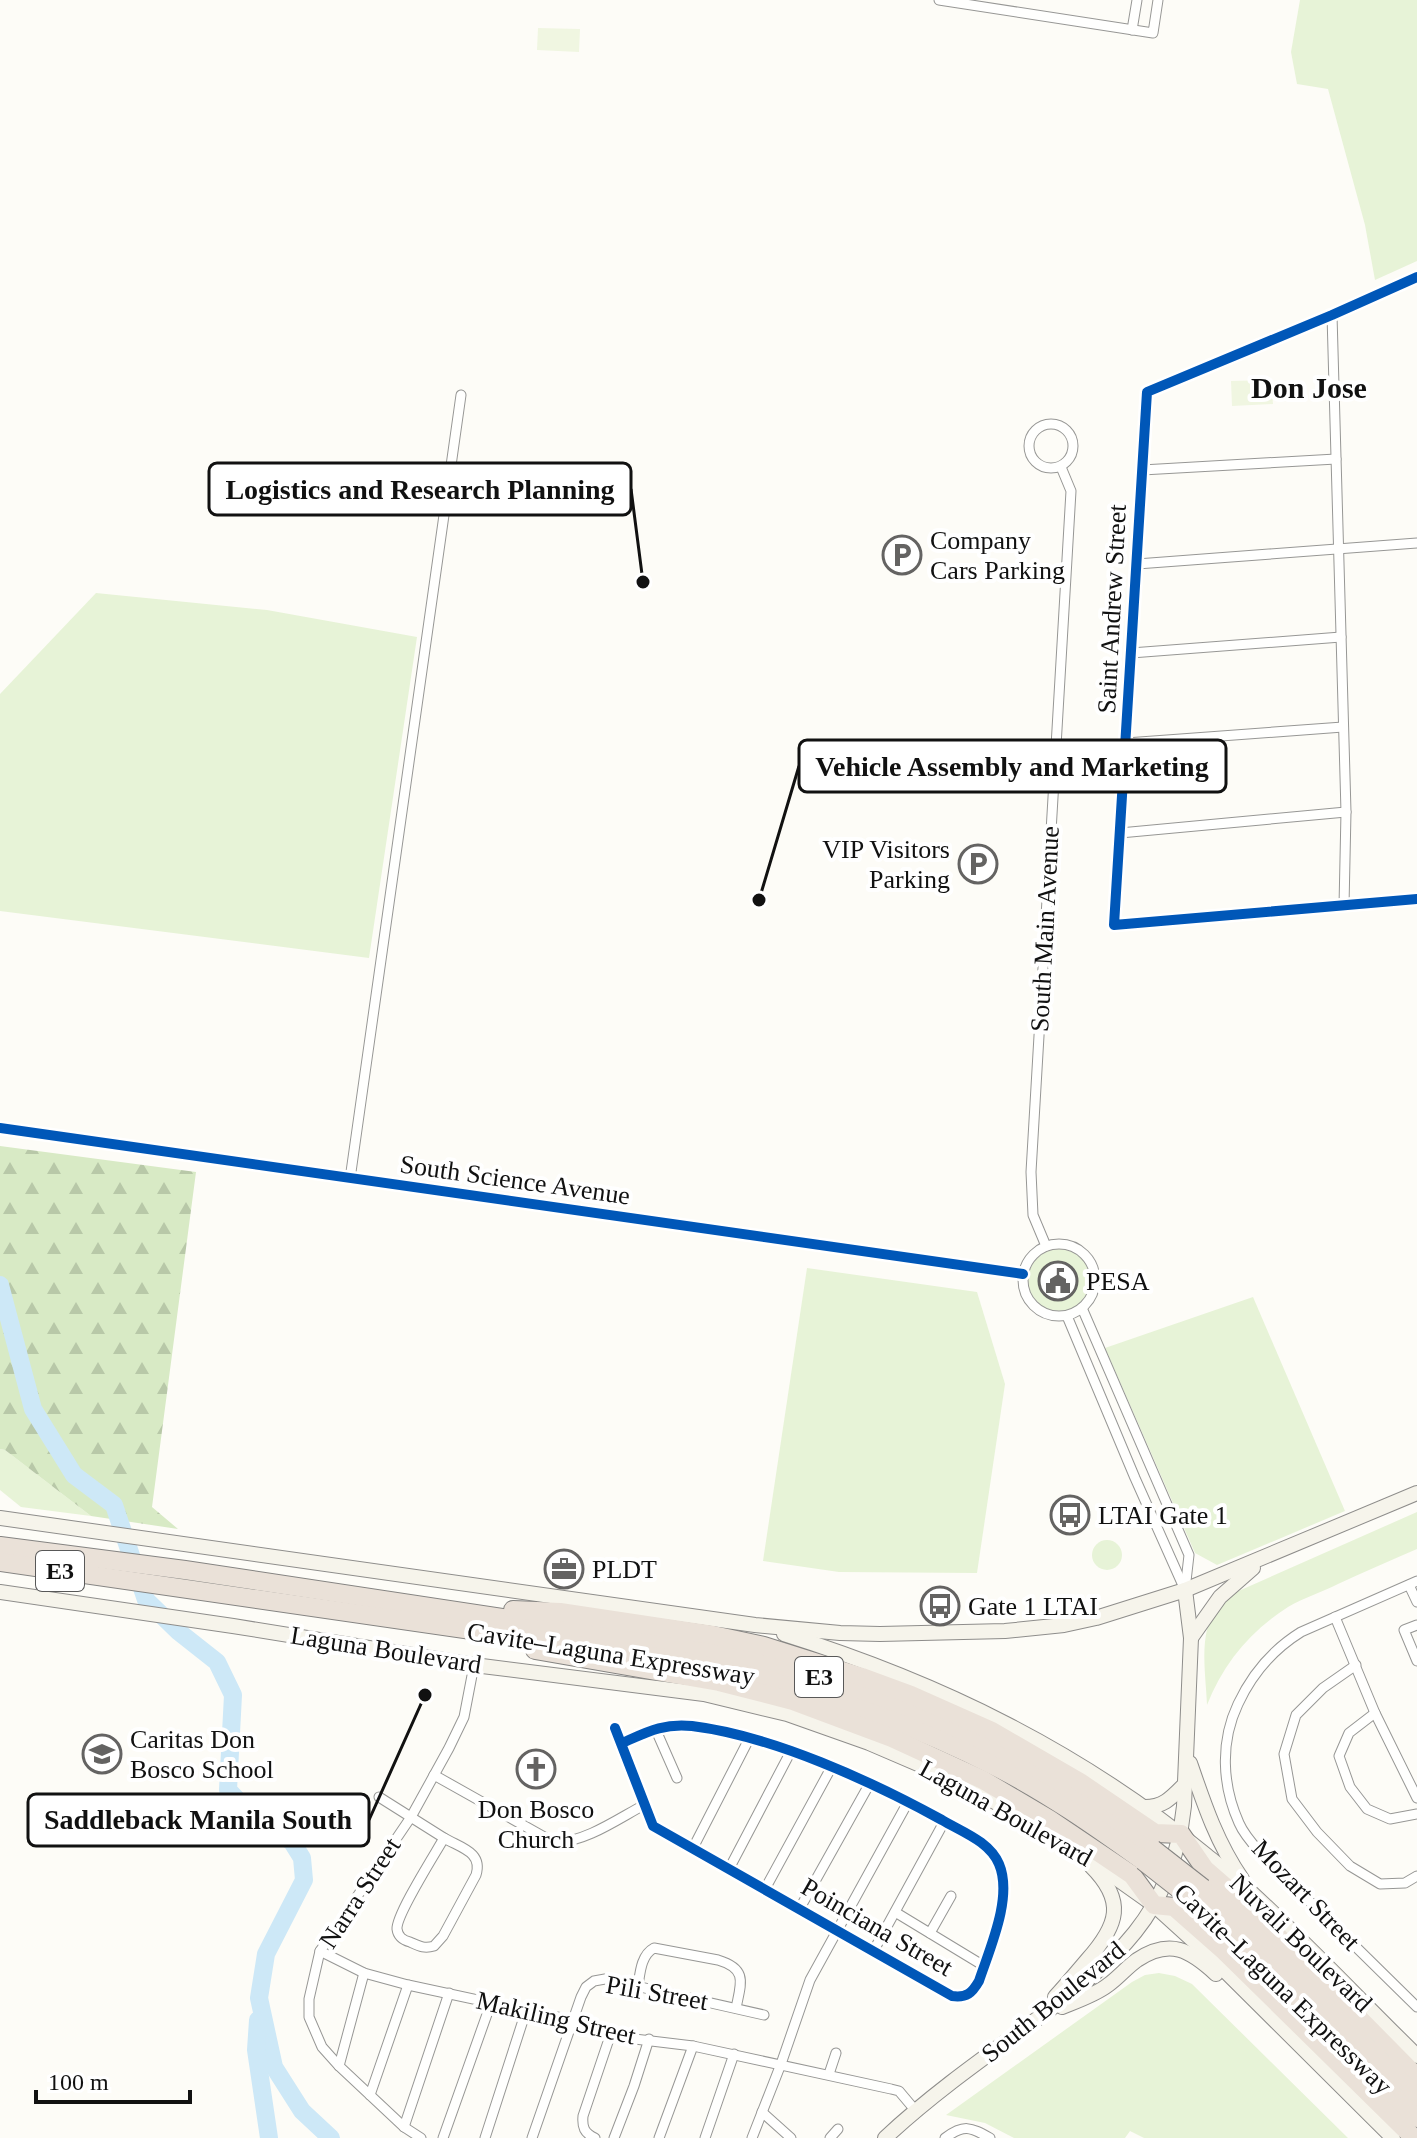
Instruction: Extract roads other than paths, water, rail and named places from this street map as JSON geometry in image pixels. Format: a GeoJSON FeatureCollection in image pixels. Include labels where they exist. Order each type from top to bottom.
{"type":"FeatureCollection","features":[{"type":"Feature","properties":{"kind":"highway","name":"Cavite–Laguna Expressway"},"geometry":{"type":"LineString","coordinates":[[0,1546],[185,1570],[702,1664],[780,1682],[884,1716],[996,1767],[1102,1832],[1148,1855],[1198,1894],[1238,1919],[1417,2097]]}},
{"type":"Feature","properties":{"kind":"highway","name":"Cavite–Laguna Expressway"},"geometry":{"type":"LineString","coordinates":[[0,1562],[192,1589],[445,1618]]}},
{"type":"Feature","properties":{"kind":"highway"},"geometry":{"type":"LineString","coordinates":[[445,1618],[560,1612],[713,1635],[764,1646],[873,1680],[952,1712],[1040,1757],[1107,1798],[1155,1833],[1181,1834],[1205,1869],[1251,1909],[1417,2077]]}},
{"type":"Feature","properties":{"kind":"highway"},"geometry":{"type":"LineString","coordinates":[[445,1618],[562,1656],[728,1684],[793,1701],[913,1747],[983,1780],[1049,1819],[1132,1875],[1154,1905],[1174,1907],[1224,1951],[1414,2138]]}},
{"type":"Feature","properties":{"kind":"highway","name":"Cavite–Laguna Expressway"},"geometry":{"type":"LineString","coordinates":[[1198,1894],[1233,1936],[1417,2118]]}},
{"type":"Feature","properties":{"kind":"main road"},"geometry":{"type":"LineString","coordinates":[[0,1518],[755,1625],[858,1634],[1034,1629],[1096,1618],[1185,1590],[1417,1493]]}},
{"type":"Feature","properties":{"kind":"main road"},"geometry":{"type":"LineString","coordinates":[[1191,1638],[1220,1597],[1266,1558]]}},
{"type":"Feature","properties":{"kind":"main road","name":"South Boulevard"},"geometry":{"type":"LineString","coordinates":[[885,2138],[913,2112],[1106,1965],[1130,1939],[1154,1905],[1181,1834],[1191,1638],[1185,1590]]}},
{"type":"Feature","properties":{"kind":"main road","name":"Laguna Boulevard"},"geometry":{"type":"LineString","coordinates":[[0,1592],[474,1665],[704,1694],[787,1714],[928,1767],[1003,1805],[1068,1844],[1154,1905]]}},
{"type":"Feature","properties":{"kind":"main road"},"geometry":{"type":"LineString","coordinates":[[755,1625],[853,1657],[979,1709],[1059,1751],[1181,1834]]}},
{"type":"Feature","properties":{"kind":"main road"},"geometry":{"type":"LineString","coordinates":[[1187,1755],[1218,1840],[1251,1892]]}},
{"type":"Feature","properties":{"kind":"main road"},"geometry":{"type":"LineString","coordinates":[[1145,1807],[1164,1804],[1185,1784]]}},
{"type":"Feature","properties":{"kind":"main road","name":"Nuvali Boulevard"},"geometry":{"type":"LineString","coordinates":[[1181,1834],[1251,1892],[1417,2056]]}},
{"type":"Feature","properties":{"kind":"main road"},"geometry":{"type":"LineString","coordinates":[[1036,2019],[1105,1939],[1113,1925],[1114,1902],[1106,1884],[1068,1844]]}},
{"type":"Feature","properties":{"kind":"main road"},"geometry":{"type":"LineString","coordinates":[[1154,1905],[1208,1954],[1393,2138]]}},
{"type":"Feature","properties":{"kind":"main road"},"geometry":{"type":"LineString","coordinates":[[1036,2019],[1106,1987],[1146,1956],[1171,1948],[1192,1954],[1238,1996],[1277,2022]]}},
{"type":"Feature","properties":{"kind":"street"},"geometry":{"type":"LineString","coordinates":[[939,0],[1153,33],[1158,0]]}},
{"type":"Feature","properties":{"kind":"street"},"geometry":{"type":"LineString","coordinates":[[1132,30],[1137,0]]}},
{"type":"Feature","properties":{"kind":"street"},"geometry":{"type":"LineString","coordinates":[[1417,277],[1332,315],[1346,812],[1344,906],[1417,899]]}},
{"type":"Feature","properties":{"kind":"street","name":"Saint Andrew Street"},"geometry":{"type":"LineString","coordinates":[[1332,315],[1147,392],[1114,925],[1344,906]]}},
{"type":"Feature","properties":{"kind":"street"},"geometry":{"type":"LineString","coordinates":[[350,1179],[461,395]]}},
{"type":"Feature","properties":{"kind":"street"},"geometry":{"type":"LineString","coordinates":[[1057,423],[1072,435],[1074,455],[1061,467],[1045,468],[1030,456],[1029,437],[1040,425],[1057,423]]}},
{"type":"Feature","properties":{"kind":"street"},"geometry":{"type":"LineString","coordinates":[[1142,470],[1336,459]]}},
{"type":"Feature","properties":{"kind":"street","name":"South Main Avenue"},"geometry":{"type":"LineString","coordinates":[[1046,1246],[1033,1215],[1031,1172],[1071,491],[1061,467]]}},
{"type":"Feature","properties":{"kind":"street"},"geometry":{"type":"LineString","coordinates":[[1137,564],[1417,543]]}},
{"type":"Feature","properties":{"kind":"street"},"geometry":{"type":"LineString","coordinates":[[1131,653],[1341,637]]}},
{"type":"Feature","properties":{"kind":"street"},"geometry":{"type":"LineString","coordinates":[[1126,743],[1343,727]]}},
{"type":"Feature","properties":{"kind":"street"},"geometry":{"type":"LineString","coordinates":[[1120,833],[1346,812]]}},
{"type":"Feature","properties":{"kind":"street","name":"South Science Avenue"},"geometry":{"type":"LineString","coordinates":[[0,1128],[1023,1274]]}},
{"type":"Feature","properties":{"kind":"street"},"geometry":{"type":"LineString","coordinates":[[1046,1246],[1071,1246],[1084,1253],[1094,1271],[1095,1286],[1091,1298],[1082,1308],[1067,1316],[1049,1315],[1034,1307],[1024,1292],[1023,1274],[1029,1259],[1046,1246]]}},
{"type":"Feature","properties":{"kind":"street"},"geometry":{"type":"LineString","coordinates":[[1082,1308],[1189,1555],[1185,1590]]}},
{"type":"Feature","properties":{"kind":"street"},"geometry":{"type":"LineString","coordinates":[[1067,1316],[1185,1590]]}},
{"type":"Feature","properties":{"kind":"street"},"geometry":{"type":"LineString","coordinates":[[1413,1583],[1417,1602]]}},
{"type":"Feature","properties":{"kind":"street","name":"Mozart Street"},"geometry":{"type":"LineString","coordinates":[[1413,1583],[1286,1641],[1265,1661],[1247,1685],[1231,1718],[1224,1750],[1227,1790],[1240,1826],[1267,1859],[1417,2007]]}},
{"type":"Feature","properties":{"kind":"street"},"geometry":{"type":"LineString","coordinates":[[1335,1617],[1375,1713],[1417,1798]]}},
{"type":"Feature","properties":{"kind":"street"},"geometry":{"type":"LineString","coordinates":[[1417,1625],[1404,1630],[1417,1661]]}},
{"type":"Feature","properties":{"kind":"street","name":"Narra Street"},"geometry":{"type":"LineString","coordinates":[[421,2138],[404,2127],[322,2047],[309,2017],[309,1999],[320,1951],[411,1817],[464,1717],[474,1665]]}},
{"type":"Feature","properties":{"kind":"street"},"geometry":{"type":"LineString","coordinates":[[1356,1665],[1323,1688],[1296,1715],[1284,1754],[1292,1799],[1317,1832],[1350,1866],[1380,1884],[1405,1883],[1417,1876]]}},
{"type":"Feature","properties":{"kind":"street"},"geometry":{"type":"LineString","coordinates":[[1375,1713],[1349,1733],[1339,1756],[1350,1787],[1367,1809],[1390,1819],[1417,1814]]}},
{"type":"Feature","properties":{"kind":"street","name":"Poinciana Street"},"geometry":{"type":"LineString","coordinates":[[615,1728],[653,1826],[952,1996],[969,1994],[979,1981],[1004,1901],[1000,1866],[994,1854],[982,1843],[870,1783],[791,1751],[749,1739],[692,1726],[671,1725],[655,1728],[622,1743]]}},
{"type":"Feature","properties":{"kind":"street"},"geometry":{"type":"LineString","coordinates":[[655,1728],[677,1778]]}},
{"type":"Feature","properties":{"kind":"street"},"geometry":{"type":"LineString","coordinates":[[693,1848],[749,1739]]}},
{"type":"Feature","properties":{"kind":"street"},"geometry":{"type":"LineString","coordinates":[[729,1869],[791,1751]]}},
{"type":"Feature","properties":{"kind":"street"},"geometry":{"type":"LineString","coordinates":[[765,1889],[831,1768]]}},
{"type":"Feature","properties":{"kind":"street"},"geometry":{"type":"LineString","coordinates":[[434,1775],[555,1843],[582,1838],[644,1805]]}},
{"type":"Feature","properties":{"kind":"street"},"geometry":{"type":"LineString","coordinates":[[800,1908],[870,1783]]}},
{"type":"Feature","properties":{"kind":"street"},"geometry":{"type":"LineString","coordinates":[[379,1797],[470,1853],[479,1865],[443,1936],[434,1946],[421,1948],[403,1939],[398,1934],[397,1926],[444,1838]]}},
{"type":"Feature","properties":{"kind":"street"},"geometry":{"type":"LineString","coordinates":[[752,2138],[810,1980],[908,1802]]}},
{"type":"Feature","properties":{"kind":"street"},"geometry":{"type":"LineString","coordinates":[[874,1950],[944,1822]]}},
{"type":"Feature","properties":{"kind":"street"},"geometry":{"type":"LineString","coordinates":[[930,1933],[951,1896]]}},
{"type":"Feature","properties":{"kind":"street"},"geometry":{"type":"LineString","coordinates":[[895,1912],[984,1966]]}},
{"type":"Feature","properties":{"kind":"street"},"geometry":{"type":"LineString","coordinates":[[638,1986],[644,1958],[654,1948],[718,1960],[740,1973],[736,2008]]}},
{"type":"Feature","properties":{"kind":"street","name":"Makiling Street"},"geometry":{"type":"LineString","coordinates":[[320,1951],[364,1973],[571,2020],[600,2029],[610,2036],[693,2046],[891,2089],[913,2112]]}},
{"type":"Feature","properties":{"kind":"street"},"geometry":{"type":"LineString","coordinates":[[339,2066],[364,1973]]}},
{"type":"Feature","properties":{"kind":"street","name":"Pili Street"},"geometry":{"type":"LineString","coordinates":[[571,2020],[586,1987],[594,1981],[605,1979],[764,2015]]}},
{"type":"Feature","properties":{"kind":"street"},"geometry":{"type":"LineString","coordinates":[[370,2095],[408,1985]]}},
{"type":"Feature","properties":{"kind":"street"},"geometry":{"type":"LineString","coordinates":[[404,2127],[449,1993]]}},
{"type":"Feature","properties":{"kind":"street"},"geometry":{"type":"LineString","coordinates":[[443,2138],[491,2003]]}},
{"type":"Feature","properties":{"kind":"street"},"geometry":{"type":"LineString","coordinates":[[485,2138],[526,2011]]}},
{"type":"Feature","properties":{"kind":"street"},"geometry":{"type":"LineString","coordinates":[[532,2138],[571,2020]]}},
{"type":"Feature","properties":{"kind":"street"},"geometry":{"type":"LineString","coordinates":[[595,2138],[586,2133],[583,2116],[610,2036]]}},
{"type":"Feature","properties":{"kind":"street"},"geometry":{"type":"LineString","coordinates":[[614,2138],[649,2039]]}},
{"type":"Feature","properties":{"kind":"street"},"geometry":{"type":"LineString","coordinates":[[659,2138],[693,2046]]}},
{"type":"Feature","properties":{"kind":"street"},"geometry":{"type":"LineString","coordinates":[[829,2074],[836,2053]]}},
{"type":"Feature","properties":{"kind":"street"},"geometry":{"type":"LineString","coordinates":[[705,2138],[734,2054]]}},
{"type":"Feature","properties":{"kind":"street"},"geometry":{"type":"LineString","coordinates":[[762,2112],[791,2138]]}},
{"type":"Feature","properties":{"kind":"street"},"geometry":{"type":"LineString","coordinates":[[945,2138],[959,2128],[973,2129],[990,2138]]}},
{"type":"Feature","properties":{"kind":"street"},"geometry":{"type":"LineString","coordinates":[[830,2138],[838,2129]]}},
{"type":"Feature","properties":{"kind":"waterway"},"geometry":{"type":"LineString","coordinates":[[0,1285],[33,1409],[74,1475],[114,1505],[146,1600],[217,1662],[233,1695],[228,1790],[244,1807],[292,1842],[302,1858],[304,1880],[266,1954],[259,1998],[274,2067],[302,2111],[331,2138]]}},
{"type":"Feature","properties":{"kind":"waterway"},"geometry":{"type":"LineString","coordinates":[[258,2020],[256,2050],[269,2138]]}},
{"type":"Feature","properties":{"kind":"place","name":"Company Cars Parking"},"geometry":{"type":"Point","coordinates":[902,555]}},
{"type":"Feature","properties":{"kind":"place","name":"Logistics and Research Planning"},"geometry":{"type":"Point","coordinates":[643,582]}},
{"type":"Feature","properties":{"kind":"place","name":"VIP Visitors Parking"},"geometry":{"type":"Point","coordinates":[978,864]}},
{"type":"Feature","properties":{"kind":"place","name":"Vehicle Assembly and Marketing"},"geometry":{"type":"Point","coordinates":[759,900]}},
{"type":"Feature","properties":{"kind":"place","name":"PESA"},"geometry":{"type":"Point","coordinates":[1058,1281]}},
{"type":"Feature","properties":{"kind":"place","name":"LTAI Gate 1"},"geometry":{"type":"Point","coordinates":[1070,1515]}},
{"type":"Feature","properties":{"kind":"place","name":"PLDT"},"geometry":{"type":"Point","coordinates":[564,1569]}},
{"type":"Feature","properties":{"kind":"place","name":"Gate 1 LTAI"},"geometry":{"type":"Point","coordinates":[940,1606]}},
{"type":"Feature","properties":{"kind":"place","name":"Saddleback Manila South"},"geometry":{"type":"Point","coordinates":[425,1695]}},
{"type":"Feature","properties":{"kind":"place","name":"Caritas Don Bosco School"},"geometry":{"type":"Point","coordinates":[102,1754]}},
{"type":"Feature","properties":{"kind":"place","name":"Don Bosco Church"},"geometry":{"type":"Point","coordinates":[536,1769]}},
{"type":"Feature","properties":{"kind":"district","name":"Don Jose"},"geometry":{"type":"Point","coordinates":[1309,387]}}]}
